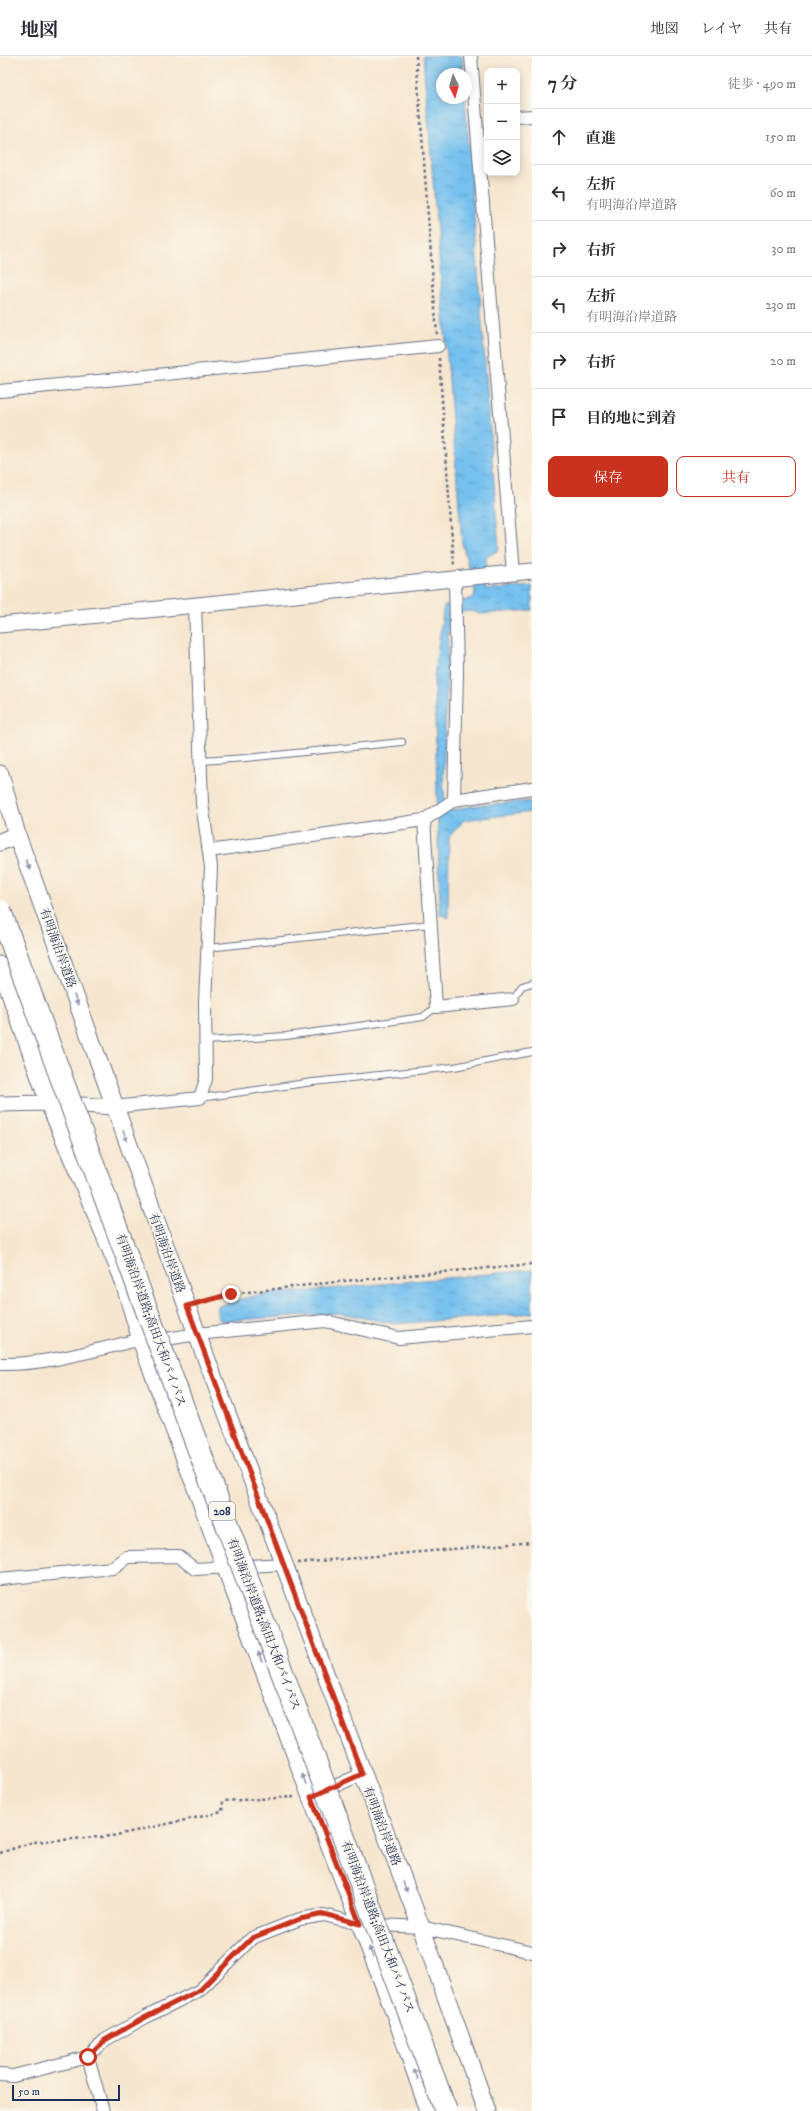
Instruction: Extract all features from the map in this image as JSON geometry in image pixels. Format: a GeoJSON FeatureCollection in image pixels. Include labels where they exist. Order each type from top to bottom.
{"type":"FeatureCollection","features":[{"type":"Feature","properties":{"kind":"highway","name":"有明海沿岸道路;高田大和バイパス"},"geometry":{"type":"LineString","coordinates":[[0,911],[138,1288],[446,2111]]}},
{"type":"Feature","properties":{"kind":"main road","name":"有明海沿岸道路"},"geometry":{"type":"LineString","coordinates":[[0,774],[17,835],[114,1107],[197,1334],[421,1927],[487,2111]]}},
{"type":"Feature","properties":{"kind":"main road"},"geometry":{"type":"LineString","coordinates":[[0,842],[17,835]]}},
{"type":"Feature","properties":{"kind":"main road"},"geometry":{"type":"LineString","coordinates":[[0,966],[49,1102],[122,1276],[142,1342],[429,2111]]}},
{"type":"Feature","properties":{"kind":"street"},"geometry":{"type":"LineString","coordinates":[[471,56],[481,119],[513,573]]}},
{"type":"Feature","properties":{"kind":"street"},"geometry":{"type":"LineString","coordinates":[[520,117],[532,116]]}},
{"type":"Feature","properties":{"kind":"street"},"geometry":{"type":"LineString","coordinates":[[0,391],[438,346]]}},
{"type":"Feature","properties":{"kind":"street"},"geometry":{"type":"LineString","coordinates":[[0,625],[532,571]]}},
{"type":"Feature","properties":{"kind":"street"},"geometry":{"type":"LineString","coordinates":[[454,800],[457,672],[455,580]]}},
{"type":"Feature","properties":{"kind":"street"},"geometry":{"type":"LineString","coordinates":[[0,1104],[49,1102],[114,1107],[200,1098],[206,1079],[205,1003],[211,867],[210,850],[202,803],[195,605]]}},
{"type":"Feature","properties":{"kind":"street"},"geometry":{"type":"LineString","coordinates":[[210,850],[424,820],[454,800],[532,788]]}},
{"type":"Feature","properties":{"kind":"street"},"geometry":{"type":"LineString","coordinates":[[424,820],[436,1006],[513,999]]}},
{"type":"Feature","properties":{"kind":"street"},"geometry":{"type":"LineString","coordinates":[[0,1364],[32,1363],[134,1341],[142,1342],[197,1334],[325,1321],[399,1338],[532,1326]]}},
{"type":"Feature","properties":{"kind":"street"},"geometry":{"type":"LineString","coordinates":[[0,1579],[113,1568],[127,1557],[178,1556],[195,1569],[226,1566],[284,1564]]}},
{"type":"Feature","properties":{"kind":"street"},"geometry":{"type":"LineString","coordinates":[[311,1797],[362,1774]]}},
{"type":"Feature","properties":{"kind":"street"},"geometry":{"type":"LineString","coordinates":[[0,2074],[13,2076],[88,2057],[105,2040],[146,2017],[200,1990],[252,1938],[300,1919],[324,1914],[360,1924],[421,1927],[532,1952]]}},
{"type":"Feature","properties":{"kind":"street"},"geometry":{"type":"LineString","coordinates":[[88,2057],[104,2111]]}},
{"type":"Feature","properties":{"kind":"lane"},"geometry":{"type":"LineString","coordinates":[[201,761],[246,758],[402,742]]}},
{"type":"Feature","properties":{"kind":"lane"},"geometry":{"type":"LineString","coordinates":[[208,948],[430,924]]}},
{"type":"Feature","properties":{"kind":"lane"},"geometry":{"type":"LineString","coordinates":[[513,999],[522,986],[532,982]]}},
{"type":"Feature","properties":{"kind":"lane"},"geometry":{"type":"LineString","coordinates":[[205,1041],[286,1036],[409,1020],[423,1017],[436,1006]]}},
{"type":"Feature","properties":{"kind":"lane"},"geometry":{"type":"LineString","coordinates":[[200,1098],[312,1082],[454,1067],[532,1052]]}},
{"type":"Feature","properties":{"kind":"path"},"geometry":{"type":"LineString","coordinates":[[416,56],[455,580]]}},
{"type":"Feature","properties":{"kind":"path"},"geometry":{"type":"LineString","coordinates":[[187,1306],[231,1294],[344,1281],[532,1264]]}},
{"type":"Feature","properties":{"kind":"path"},"geometry":{"type":"LineString","coordinates":[[284,1564],[532,1542]]}},
{"type":"Feature","properties":{"kind":"path"},"geometry":{"type":"LineString","coordinates":[[0,1853],[33,1842],[112,1836],[222,1812],[223,1801],[311,1797]]}},
{"type":"Feature","properties":{"kind":"water"},"geometry":{"type":"Polygon","coordinates":[[[423,56],[462,56],[463,68],[436,68],[436,104],[465,104],[499,550],[486,557],[485,590],[532,586],[532,610],[480,614],[472,611],[449,613],[443,784],[446,812],[472,806],[532,801],[532,812],[464,820],[449,837],[448,918],[440,914],[434,676],[444,606],[474,598],[475,590],[462,543],[423,56]]]}},
{"type":"Feature","properties":{"kind":"water"},"geometry":{"type":"Polygon","coordinates":[[[532,1270],[532,1313],[395,1324],[339,1313],[221,1321],[217,1315],[218,1306],[252,1296],[532,1270]]]}},
{"type":"Feature","properties":{"kind":"route"},"geometry":{"type":"LineString","coordinates":[[88,2057],[105,2040],[146,2017],[200,1990],[252,1938],[276,1927],[300,1919],[324,1914],[360,1924],[311,1797],[362,1774],[187,1306],[231,1294]]}}]}
